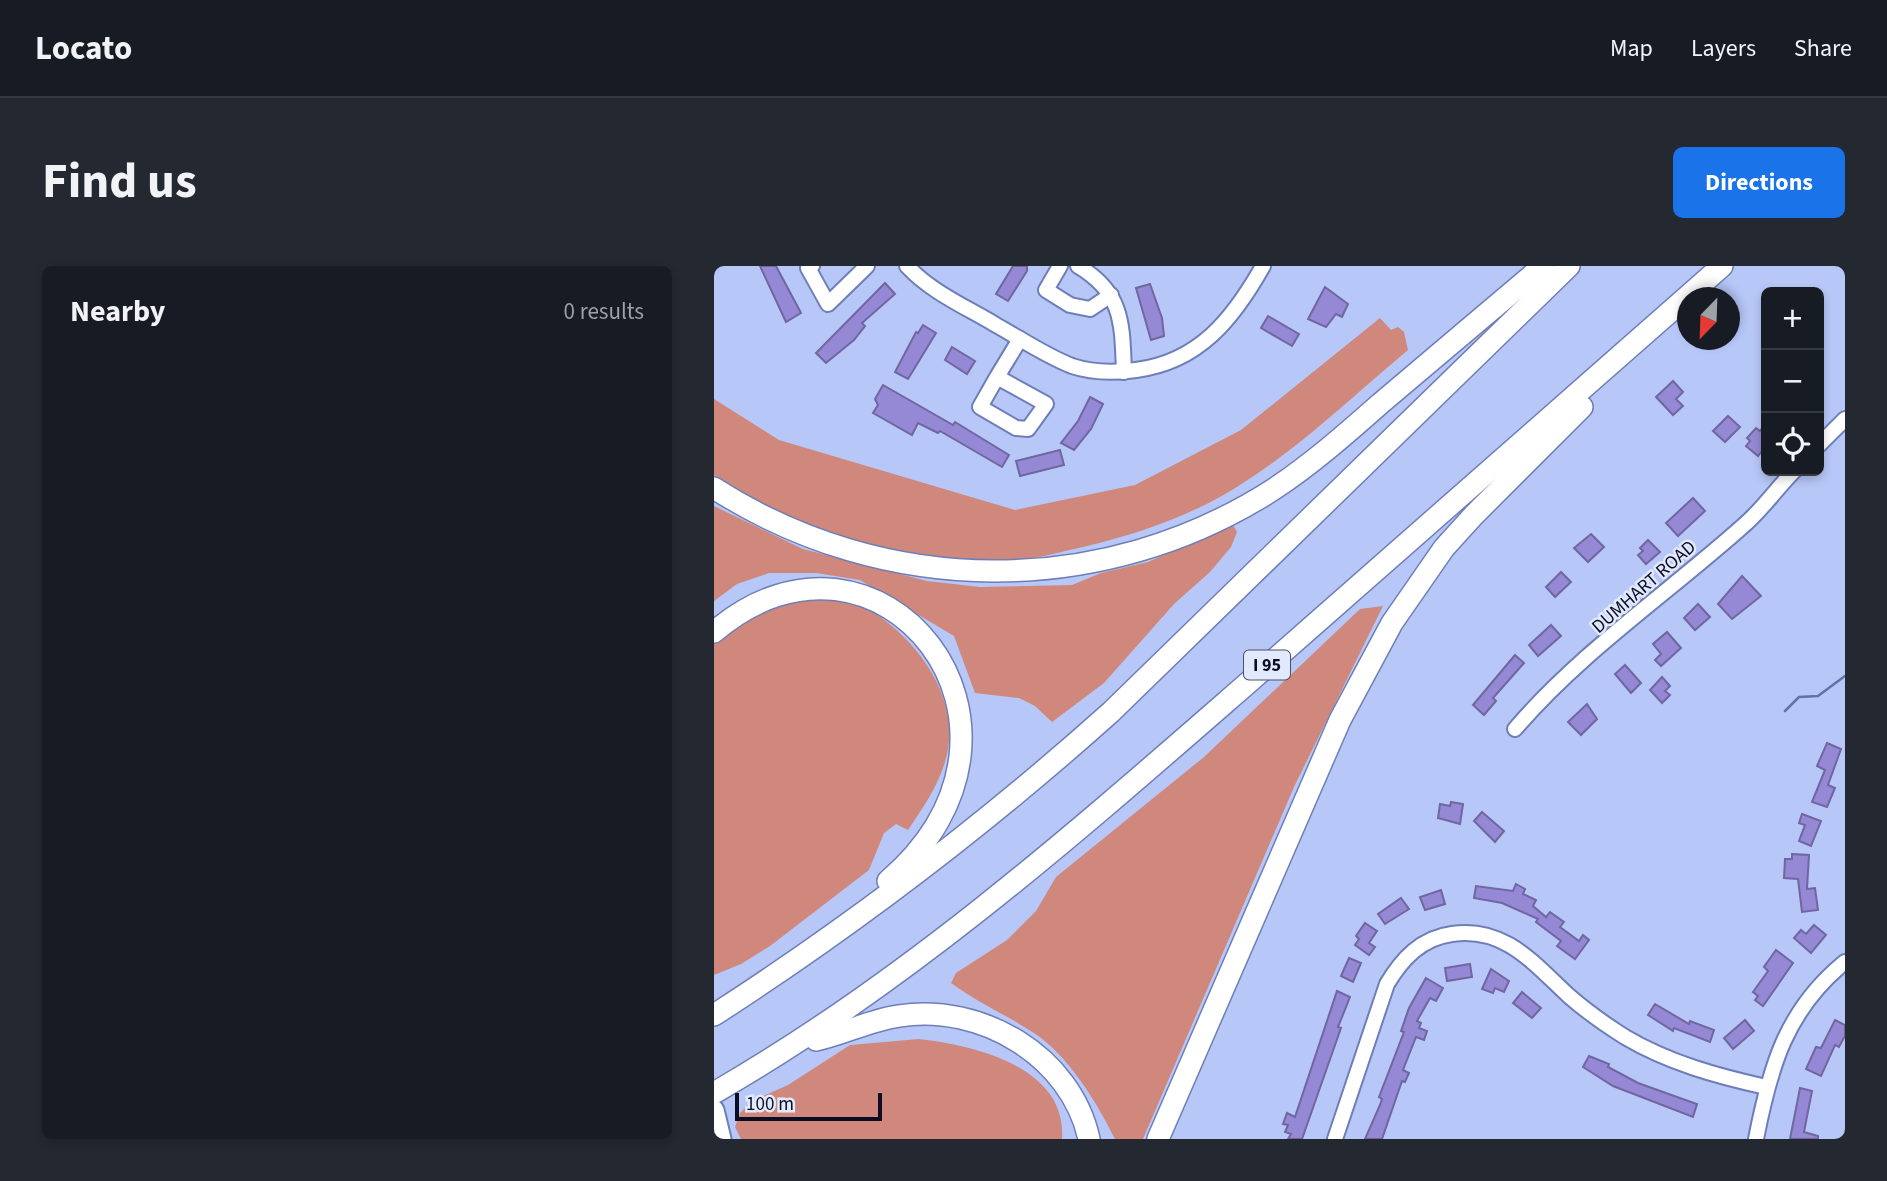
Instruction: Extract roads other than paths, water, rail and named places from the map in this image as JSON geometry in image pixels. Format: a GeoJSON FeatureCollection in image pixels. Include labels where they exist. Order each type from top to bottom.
{"type":"FeatureCollection","features":[{"type":"Feature","properties":{"kind":"highway"},"geometry":{"type":"LineString","coordinates":[[714,488],[790,530],[870,558],[913,566],[1000,573],[1092,563],[1132,554],[1212,524],[1275,488],[1334,443],[1543,266]]}},
{"type":"Feature","properties":{"kind":"highway"},"geometry":{"type":"LineString","coordinates":[[714,1015],[790,966],[963,840],[1072,747],[1569,266]]}},
{"type":"Feature","properties":{"kind":"highway"},"geometry":{"type":"LineString","coordinates":[[1703,287],[1723,266]]}},
{"type":"Feature","properties":{"kind":"highway","name":"I 95"},"geometry":{"type":"LineString","coordinates":[[714,1093],[797,1044],[990,903],[1072,836],[1723,266]]}},
{"type":"Feature","properties":{"kind":"highway"},"geometry":{"type":"LineString","coordinates":[[1158,1139],[1340,720],[1392,623],[1444,548],[1474,515],[1677,313]]}},
{"type":"Feature","properties":{"kind":"highway"},"geometry":{"type":"LineString","coordinates":[[714,632],[751,606],[774,596],[799,591],[852,593],[877,602],[918,629],[946,668],[957,699],[962,733],[961,757],[951,796],[931,836],[898,873],[790,966]]}},
{"type":"Feature","properties":{"kind":"highway"},"geometry":{"type":"LineString","coordinates":[[797,1044],[901,1015],[959,1018],[988,1027],[1037,1053],[1055,1072],[1081,1113],[1089,1139]]}},
{"type":"Feature","properties":{"kind":"main road"},"geometry":{"type":"LineString","coordinates":[[714,1110],[721,1139]]}},
{"type":"Feature","properties":{"kind":"street"},"geometry":{"type":"LineString","coordinates":[[812,266],[808,268],[828,304],[867,266]]}},
{"type":"Feature","properties":{"kind":"street"},"geometry":{"type":"LineString","coordinates":[[907,266],[935,289],[1020,339],[1072,365],[1096,371],[1124,372],[1167,364],[1203,344],[1235,312],[1263,266]]}},
{"type":"Feature","properties":{"kind":"street"},"geometry":{"type":"LineString","coordinates":[[1060,266],[1046,290],[1070,305],[1090,309],[1111,295]]}},
{"type":"Feature","properties":{"kind":"street"},"geometry":{"type":"LineString","coordinates":[[1079,266],[1100,282],[1111,295],[1123,323],[1124,372]]}},
{"type":"Feature","properties":{"kind":"street"},"geometry":{"type":"LineString","coordinates":[[998,377],[1020,339]]}},
{"type":"Feature","properties":{"kind":"street"},"geometry":{"type":"LineString","coordinates":[[1824,441],[1845,419]]}},
{"type":"Feature","properties":{"kind":"street","name":"DUMHART ROAD"},"geometry":{"type":"LineString","coordinates":[[1515,729],[1550,691],[1683,575],[1745,525],[1789,476]]}},
{"type":"Feature","properties":{"kind":"street"},"geometry":{"type":"LineString","coordinates":[[1335,1139],[1387,984],[1397,967],[1422,944],[1435,938],[1463,932],[1481,933],[1513,946],[1587,1009],[1647,1049],[1699,1071],[1766,1087]]}},
{"type":"Feature","properties":{"kind":"street"},"geometry":{"type":"LineString","coordinates":[[1756,1139],[1766,1087],[1787,1031],[1820,985],[1845,962]]}},
{"type":"Feature","properties":{"kind":"waterway"},"geometry":{"type":"LineString","coordinates":[[1785,711],[1799,697],[1818,696],[1845,676]]}}]}
